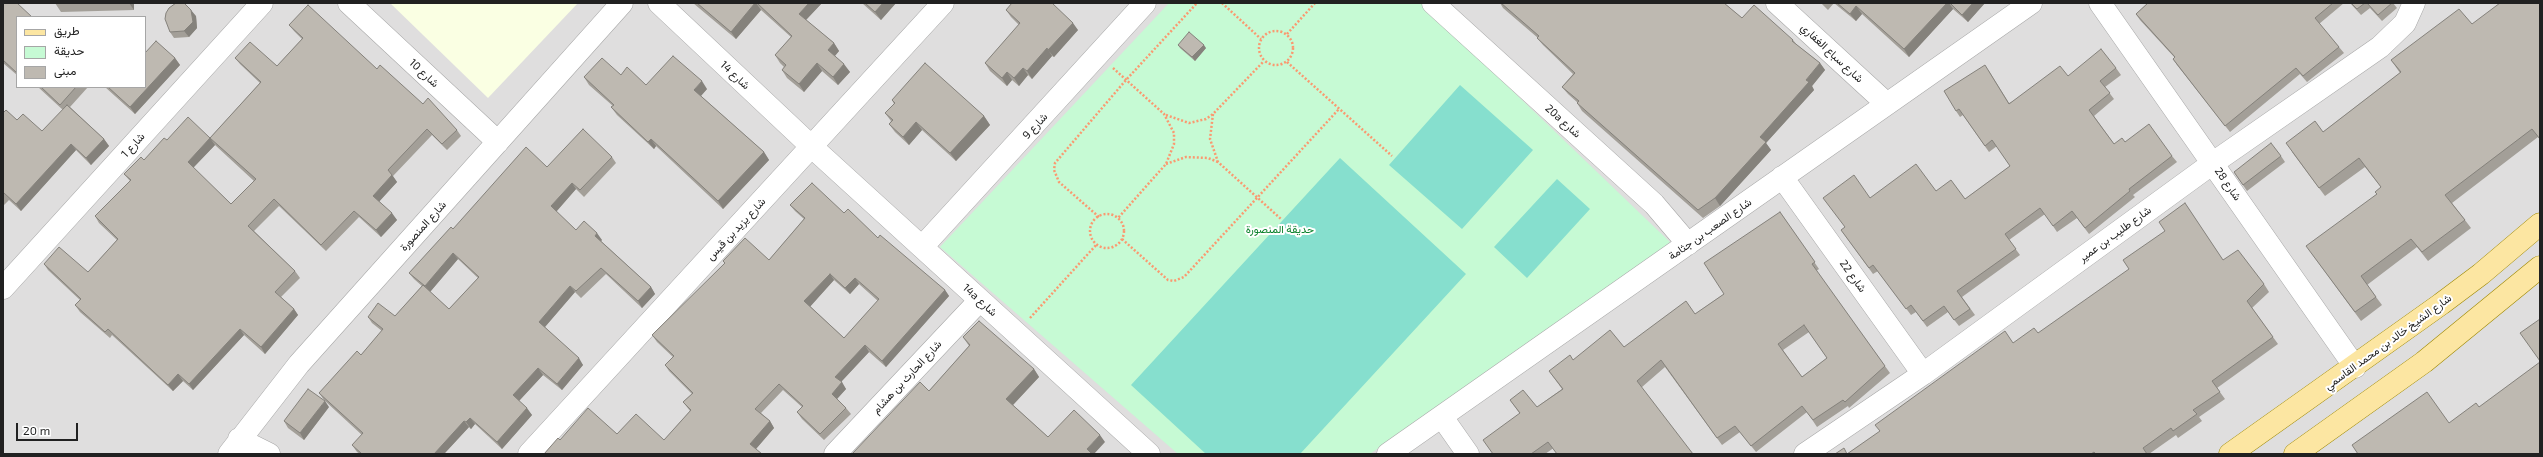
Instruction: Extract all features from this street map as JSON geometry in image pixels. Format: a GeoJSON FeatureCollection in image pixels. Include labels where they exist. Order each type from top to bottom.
{"type":"FeatureCollection","features":[{"type":"Feature","properties":{"kind":"main road","name":"شارع الشيخ خالد بن محمد القاسمي"},"geometry":{"type":"LineString","coordinates":[[2230,454],[2355,366],[2481,274],[2540,224]]}},
{"type":"Feature","properties":{"kind":"main road"},"geometry":{"type":"LineString","coordinates":[[2295,454],[2424,362],[2539,268]]}},
{"type":"Feature","properties":{"kind":"street","name":"شارع 1"},"geometry":{"type":"LineString","coordinates":[[3,288],[262,3]]}},
{"type":"Feature","properties":{"kind":"street","name":"شارع 10"},"geometry":{"type":"LineString","coordinates":[[349,3],[498,142]]}},
{"type":"Feature","properties":{"kind":"street","name":"شارع المنصورة"},"geometry":{"type":"LineString","coordinates":[[234,447],[299,364],[622,3]]}},
{"type":"Feature","properties":{"kind":"street","name":"شارع 14"},"geometry":{"type":"LineString","coordinates":[[659,3],[812,147]]}},
{"type":"Feature","properties":{"kind":"street","name":"شارع يزيد بن قيس"},"geometry":{"type":"LineString","coordinates":[[529,454],[943,3]]}},
{"type":"Feature","properties":{"kind":"street","name":"شارع 9"},"geometry":{"type":"LineString","coordinates":[[922,248],[1099,56],[1145,3]]}},
{"type":"Feature","properties":{"kind":"street","name":"شارع سباع الغفاري"},"geometry":{"type":"LineString","coordinates":[[1777,3],[1887,104]]}},
{"type":"Feature","properties":{"kind":"street","name":"شارع الصعب بن جثامة"},"geometry":{"type":"LineString","coordinates":[[1388,454],[2031,3]]}},
{"type":"Feature","properties":{"kind":"street","name":"شارع 28"},"geometry":{"type":"LineString","coordinates":[[2100,3],[2355,366]]}},
{"type":"Feature","properties":{"kind":"street","name":"شارع طليب بن عمير"},"geometry":{"type":"LineString","coordinates":[[1805,454],[1923,374],[2213,163],[2380,47],[2401,28],[2414,3]]}},
{"type":"Feature","properties":{"kind":"street","name":"20a شارع"},"geometry":{"type":"LineString","coordinates":[[1444,7],[1654,204],[1688,244]]}},
{"type":"Feature","properties":{"kind":"street","name":"14a شارع"},"geometry":{"type":"LineString","coordinates":[[812,147],[1149,454]]}},
{"type":"Feature","properties":{"kind":"street","name":"شارع 22"},"geometry":{"type":"LineString","coordinates":[[1782,177],[1923,374]]}},
{"type":"Feature","properties":{"kind":"street","name":"شارع الحارث بن هشام"},"geometry":{"type":"LineString","coordinates":[[835,454],[980,300]]}},
{"type":"Feature","properties":{"kind":"street"},"geometry":{"type":"LineString","coordinates":[[1442,417],[1468,454]]}},
{"type":"Feature","properties":{"kind":"street"},"geometry":{"type":"LineString","coordinates":[[234,447],[269,454]]}},
{"type":"Feature","properties":{"kind":"path"},"geometry":{"type":"LineString","coordinates":[[1099,217],[1059,182],[1055,176],[1055,163],[1126,80],[1197,3]]}},
{"type":"Feature","properties":{"kind":"path"},"geometry":{"type":"LineString","coordinates":[[1222,3],[1261,39]]}},
{"type":"Feature","properties":{"kind":"path"},"geometry":{"type":"LineString","coordinates":[[1287,34],[1315,3]]}},
{"type":"Feature","properties":{"kind":"path"},"geometry":{"type":"LineString","coordinates":[[1276,30],[1287,34],[1294,48],[1287,62],[1278,66],[1264,61],[1259,51],[1261,39],[1270,32],[1276,30]]}},
{"type":"Feature","properties":{"kind":"path"},"geometry":{"type":"LineString","coordinates":[[1099,56],[1164,114],[1170,123],[1174,144],[1166,164],[1118,218]]}},
{"type":"Feature","properties":{"kind":"path"},"geometry":{"type":"LineString","coordinates":[[1164,114],[1180,122],[1206,119],[1213,114],[1264,61]]}},
{"type":"Feature","properties":{"kind":"path"},"geometry":{"type":"LineString","coordinates":[[1287,62],[1392,156]]}},
{"type":"Feature","properties":{"kind":"path"},"geometry":{"type":"LineString","coordinates":[[1122,239],[1164,277],[1174,281],[1179,280],[1339,109]]}},
{"type":"Feature","properties":{"kind":"path"},"geometry":{"type":"LineString","coordinates":[[1213,114],[1210,139],[1218,162]]}},
{"type":"Feature","properties":{"kind":"path"},"geometry":{"type":"LineString","coordinates":[[1166,164],[1186,157],[1208,158],[1218,162],[1281,219]]}},
{"type":"Feature","properties":{"kind":"path"},"geometry":{"type":"LineString","coordinates":[[1109,214],[1118,218],[1124,228],[1122,239],[1113,247],[1108,248],[1097,244],[1091,230],[1095,220],[1099,217],[1109,214]]}},
{"type":"Feature","properties":{"kind":"path"},"geometry":{"type":"LineString","coordinates":[[1016,333],[1097,244]]}},
{"type":"Feature","properties":{"kind":"shaded area"},"geometry":{"type":"Polygon","coordinates":[[[3,3],[2540,3],[2540,454],[3,454],[3,3]]]}},
{"type":"Feature","properties":{"kind":"shaded area"},"geometry":{"type":"Polygon","coordinates":[[[390,3],[578,3],[488,98],[390,3]]]}},
{"type":"Feature","properties":{"kind":"green space","name":"حديقة المنصورة"},"geometry":{"type":"Polygon","coordinates":[[[1169,3],[1421,3],[1671,243],[1370,454],[1178,454],[940,247],[1169,3]]]}},
{"type":"Feature","properties":{"kind":"green space"},"geometry":{"type":"Polygon","coordinates":[[[1460,85],[1533,150],[1462,229],[1389,165],[1460,85]]]}},
{"type":"Feature","properties":{"kind":"green space"},"geometry":{"type":"Polygon","coordinates":[[[1340,158],[1466,274],[1300,454],[1206,454],[1131,385],[1340,158]]]}},
{"type":"Feature","properties":{"kind":"green space"},"geometry":{"type":"Polygon","coordinates":[[[1557,179],[1590,209],[1527,278],[1494,247],[1557,179]]]}},
{"type":"Feature","properties":{"kind":"building"},"geometry":{"type":"Polygon","coordinates":[[[3,3],[17,3],[31,16],[16,16],[16,72],[3,60],[3,3]]]}},
{"type":"Feature","properties":{"kind":"building"},"geometry":{"type":"Polygon","coordinates":[[[176,3],[184,3],[191,10],[193,22],[184,31],[170,32],[165,19],[166,13],[169,8],[176,3]]]}},
{"type":"Feature","properties":{"kind":"building"},"geometry":{"type":"Polygon","coordinates":[[[697,3],[755,3],[731,32],[697,3]]]}},
{"type":"Feature","properties":{"kind":"building"},"geometry":{"type":"Polygon","coordinates":[[[757,3],[809,3],[799,14],[834,43],[828,50],[844,64],[833,77],[817,63],[799,84],[782,70],[786,65],[775,55],[792,36],[757,3]]]}},
{"type":"Feature","properties":{"kind":"building"},"geometry":{"type":"Polygon","coordinates":[[[865,3],[883,3],[875,12],[865,3]]]}},
{"type":"Feature","properties":{"kind":"building"},"geometry":{"type":"Polygon","coordinates":[[[1012,3],[1052,3],[1073,23],[1048,50],[1047,48],[1027,71],[1023,68],[1014,78],[1007,72],[1002,78],[985,63],[1020,23],[1006,10],[1012,3]]]}},
{"type":"Feature","properties":{"kind":"building"},"geometry":{"type":"Polygon","coordinates":[[[1501,3],[1724,3],[1742,18],[1754,5],[1793,40],[1792,41],[1820,63],[1806,80],[1809,82],[1760,137],[1766,142],[1715,198],[1698,210],[1577,103],[1579,101],[1562,87],[1575,73],[1537,38],[1539,36],[1501,3]]]}},
{"type":"Feature","properties":{"kind":"building"},"geometry":{"type":"Polygon","coordinates":[[[1837,3],[1947,3],[1904,49],[1856,6],[1850,14],[1837,3]]]}},
{"type":"Feature","properties":{"kind":"building"},"geometry":{"type":"Polygon","coordinates":[[[1950,3],[1973,3],[1962,15],[1950,3]]]}},
{"type":"Feature","properties":{"kind":"building"},"geometry":{"type":"Polygon","coordinates":[[[2148,3],[2333,3],[2315,18],[2339,47],[2303,76],[2296,68],[2225,126],[2173,59],[2175,57],[2136,14],[2148,3]]]}},
{"type":"Feature","properties":{"kind":"building"},"geometry":{"type":"Polygon","coordinates":[[[2351,3],[2365,3],[2357,9],[2351,3]]]}},
{"type":"Feature","properties":{"kind":"building"},"geometry":{"type":"Polygon","coordinates":[[[2367,3],[2392,3],[2378,15],[2367,3]]]}},
{"type":"Feature","properties":{"kind":"building"},"geometry":{"type":"Polygon","coordinates":[[[2500,3],[2540,3],[2540,139],[2532,129],[2445,195],[2465,220],[2422,252],[2411,239],[2361,276],[2376,297],[2355,312],[2306,246],[2377,194],[2375,192],[2381,187],[2359,158],[2319,188],[2286,143],[2315,121],[2323,132],[2401,72],[2391,60],[2459,9],[2472,24],[2500,3]]]}},
{"type":"Feature","properties":{"kind":"building"},"geometry":{"type":"Polygon","coordinates":[[[308,5],[377,69],[380,65],[423,104],[428,98],[457,130],[442,144],[427,129],[388,170],[392,175],[373,196],[392,213],[376,230],[354,211],[321,245],[274,199],[248,226],[295,271],[275,292],[294,309],[261,347],[240,329],[189,384],[178,374],[168,385],[108,329],[105,332],[75,305],[81,299],[44,264],[59,247],[88,272],[118,239],[95,216],[131,180],[124,174],[141,157],[144,160],[164,138],[167,140],[188,117],[210,138],[261,82],[235,58],[250,42],[277,66],[303,38],[289,25],[308,5]],[[210,138],[188,162],[231,204],[256,179],[210,138]]]}},
{"type":"Feature","properties":{"kind":"building"},"geometry":{"type":"Polygon","coordinates":[[[1189,32],[1204,45],[1192,57],[1178,45],[1189,32]]]}},
{"type":"Feature","properties":{"kind":"building"},"geometry":{"type":"Polygon","coordinates":[[[156,41],[175,58],[130,107],[109,88],[146,88],[146,52],[156,41]]]}},
{"type":"Feature","properties":{"kind":"building"},"geometry":{"type":"Polygon","coordinates":[[[2101,49],[2116,68],[2100,81],[2110,93],[2089,110],[2114,144],[2122,138],[2125,142],[2149,124],[2172,156],[2129,189],[2130,191],[2085,228],[2072,211],[2053,226],[2040,208],[2005,234],[2016,249],[1957,291],[1970,309],[1954,320],[1944,306],[1923,321],[1911,305],[1906,309],[1873,265],[1869,268],[1841,230],[1845,227],[1823,198],[1854,175],[1870,198],[1916,164],[1936,191],[1951,180],[1965,199],[2010,166],[1992,140],[1985,146],[1959,109],[1956,111],[1944,91],[1985,65],[2009,104],[2060,66],[2068,76],[2101,49]]]}},
{"type":"Feature","properties":{"kind":"building"},"geometry":{"type":"Polygon","coordinates":[[[673,56],[702,81],[694,90],[764,152],[718,201],[651,139],[648,142],[611,107],[614,105],[584,77],[602,58],[621,75],[627,67],[646,85],[673,56]]]}},
{"type":"Feature","properties":{"kind":"building"},"geometry":{"type":"Polygon","coordinates":[[[925,63],[984,116],[950,153],[916,122],[903,137],[889,124],[893,120],[885,113],[895,103],[892,100],[925,63]]]}},
{"type":"Feature","properties":{"kind":"building"},"geometry":{"type":"Polygon","coordinates":[[[42,88],[75,88],[60,105],[42,88]]]}},
{"type":"Feature","properties":{"kind":"building"},"geometry":{"type":"Polygon","coordinates":[[[67,105],[104,139],[86,158],[71,144],[16,204],[4,193],[3,194],[3,113],[6,110],[17,120],[23,114],[42,131],[67,105]]]}},
{"type":"Feature","properties":{"kind":"building"},"geometry":{"type":"Polygon","coordinates":[[[583,129],[612,157],[580,190],[572,183],[551,206],[576,230],[584,221],[597,233],[595,236],[651,287],[638,301],[601,268],[576,291],[570,286],[539,322],[579,358],[557,384],[538,368],[513,395],[527,408],[497,442],[470,418],[466,422],[464,421],[434,454],[362,454],[352,445],[363,433],[319,393],[357,351],[361,355],[383,329],[368,317],[378,303],[395,316],[423,285],[449,309],[479,277],[453,253],[425,286],[409,273],[451,227],[453,229],[526,147],[547,167],[583,129]]]}},
{"type":"Feature","properties":{"kind":"building"},"geometry":{"type":"Polygon","coordinates":[[[2271,143],[2281,156],[2243,185],[2234,172],[2271,143]]]}},
{"type":"Feature","properties":{"kind":"building"},"geometry":{"type":"Polygon","coordinates":[[[812,183],[844,213],[848,209],[878,238],[880,235],[945,290],[882,361],[865,345],[835,377],[842,382],[832,394],[846,408],[820,434],[797,412],[803,406],[779,384],[755,409],[770,421],[750,444],[762,454],[544,454],[558,438],[560,440],[588,408],[617,434],[636,414],[664,440],[691,410],[683,402],[693,393],[665,365],[674,356],[652,335],[725,263],[723,261],[745,238],[769,260],[805,218],[790,205],[812,183]],[[830,274],[804,301],[844,338],[879,299],[855,278],[845,288],[830,274]]]}},
{"type":"Feature","properties":{"kind":"building"},"geometry":{"type":"Polygon","coordinates":[[[2185,203],[2223,260],[2238,250],[2264,284],[2247,301],[2273,337],[2212,381],[2220,392],[2193,410],[2197,414],[2173,431],[2171,428],[2143,448],[2147,454],[2096,454],[2094,452],[2091,454],[1847,454],[1880,431],[1875,425],[2005,331],[2013,343],[2034,328],[2038,333],[2129,269],[2123,260],[2165,231],[2159,222],[2185,203]]]}},
{"type":"Feature","properties":{"kind":"building"},"geometry":{"type":"Polygon","coordinates":[[[1780,212],[1815,262],[1812,264],[1885,366],[1845,402],[1843,400],[1813,420],[1802,406],[1751,446],[1735,426],[1717,438],[1661,360],[1637,381],[1693,454],[1557,454],[1548,442],[1531,454],[1493,454],[1483,440],[1520,413],[1510,400],[1523,390],[1537,407],[1563,389],[1549,371],[1570,355],[1573,360],[1610,330],[1624,347],[1686,301],[1695,314],[1724,294],[1704,263],[1780,212]],[[1804,325],[1778,344],[1802,377],[1827,358],[1804,325]]]}},
{"type":"Feature","properties":{"kind":"building"},"geometry":{"type":"Polygon","coordinates":[[[2540,319],[2540,361],[2520,333],[2540,319]]]}},
{"type":"Feature","properties":{"kind":"building"},"geometry":{"type":"Polygon","coordinates":[[[979,321],[1034,369],[1006,399],[1048,437],[1074,410],[1100,435],[1087,449],[1092,454],[852,454],[920,382],[929,391],[970,345],[963,337],[979,321]]]}},
{"type":"Feature","properties":{"kind":"building"},"geometry":{"type":"Polygon","coordinates":[[[2540,362],[2540,454],[2358,454],[2352,445],[2427,392],[2449,423],[2476,403],[2479,407],[2540,362]]]}},
{"type":"Feature","properties":{"kind":"building"},"geometry":{"type":"Polygon","coordinates":[[[308,389],[325,401],[300,433],[284,421],[308,389]]]}},
{"type":"Feature","properties":{"kind":"building"},"geometry":{"type":"Polygon","coordinates":[[[1844,448],[1847,454],[1835,454],[1844,448]]]}}]}
